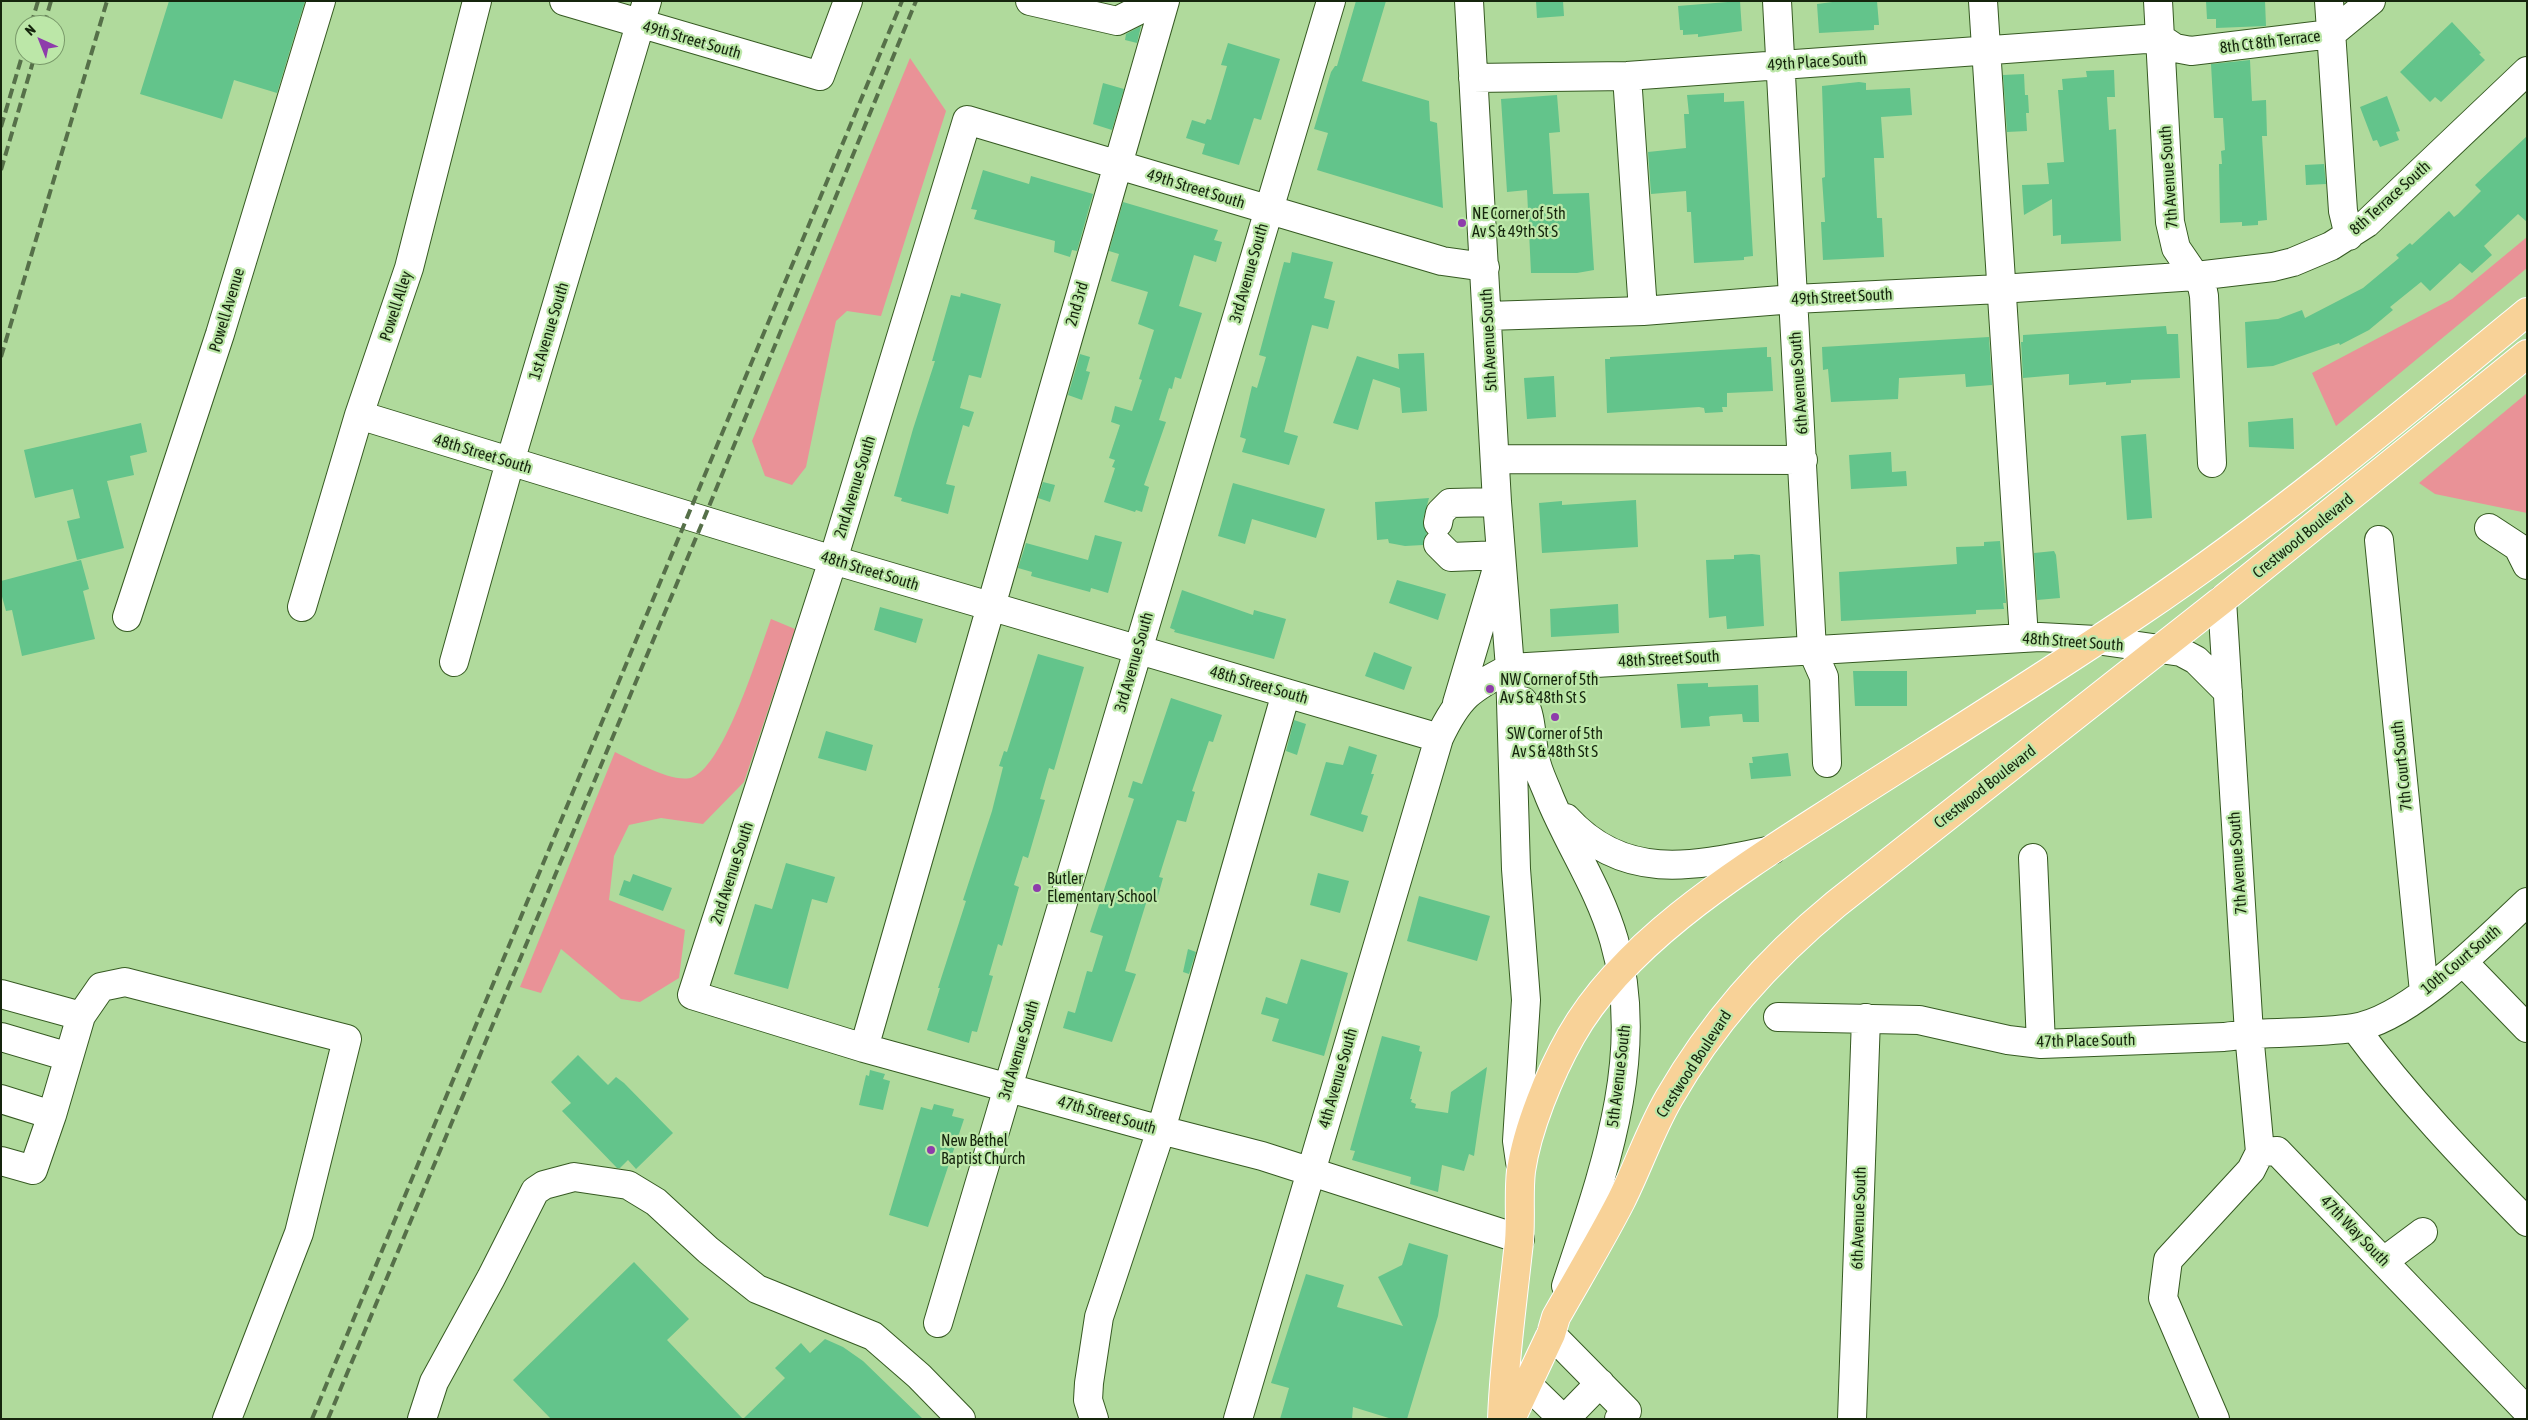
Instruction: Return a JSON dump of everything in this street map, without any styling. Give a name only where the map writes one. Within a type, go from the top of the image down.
[{"type":"main road","name":"Crestwood Boulevard","points":[[1521,1171],[1542,1101],[1555,1067],[1572,1034],[1592,1004],[1621,970],[1683,915],[1774,849],[2175,589],[2248,535],[2527,312]]},
{"type":"main road","name":"Crestwood Boulevard","points":[[1554,1326],[1622,1200],[1668,1099],[1708,1037],[1755,980],[1808,928],[2222,600],[2527,354]]},
{"type":"main road","name":"5th Avenue South","points":[[1502,1419],[1504,1380],[1520,1240],[1521,1171]]},
{"type":"main road","name":"5th Avenue South","points":[[1511,1419],[1554,1326]]},
{"type":"street","name":"Powell Avenue","points":[[127,617],[220,334],[321,1]]},
{"type":"street","name":"Powell Alley","points":[[302,607],[359,415],[409,268],[477,1]]},
{"type":"street","name":"49th Street South","points":[[564,1],[644,13],[820,76],[848,1]]},
{"type":"street","points":[[1030,1],[1117,21],[1139,10],[1142,1]]},
{"type":"street","name":"2nd 3rd","points":[[864,1048],[1165,1]]},
{"type":"street","name":"3rd Avenue South","points":[[938,1322],[1331,1]]},
{"type":"street","name":"5th Avenue South","points":[[1469,1],[1497,502],[1510,673],[1516,869],[1526,1000],[1517,1141],[1521,1171]]},
{"type":"street","name":"6th Avenue South","points":[[1777,1],[1804,460],[1812,650],[1824,677],[1827,763]]},
{"type":"street","points":[[1983,1],[2000,289],[2024,638]]},
{"type":"street","name":"7th Avenue South","points":[[2158,1],[2170,222],[2176,248],[2202,286],[2204,296],[2212,463]]},
{"type":"street","points":[[2329,1],[2343,211],[2349,236]]},
{"type":"street","name":"8th Ct 8th Terrace","points":[[2160,38],[2175,48],[2191,52],[2332,34],[2371,1]]},
{"type":"street","name":"1st Avenue South","points":[[454,662],[510,462],[644,13]]},
{"type":"street","name":"49th Place South","points":[[1473,78],[1627,76],[2160,38]]},
{"type":"street","name":"8th Terrace South","points":[[2196,276],[2252,270],[2293,262],[2349,236],[2377,213],[2527,72]]},
{"type":"street","points":[[1627,76],[1643,311]]},
{"type":"street","name":"49th Street South","points":[[967,120],[1442,262],[1485,267]]},
{"type":"street","name":"2nd Avenue South","points":[[692,995],[833,560],[967,120]]},
{"type":"street","name":"49th Street South","points":[[1487,316],[1643,311],[1794,299],[2000,289],[2196,276]]},
{"type":"street","name":"48th Street South","points":[[359,415],[833,560],[1439,738],[1457,703],[1481,684],[1510,673],[1812,650],[2024,638],[2096,640],[2157,650]]},
{"type":"street","points":[[1495,460],[1804,460]]},
{"type":"street","points":[[1457,703],[1501,555],[1451,557],[1438,534],[1440,513],[1450,503],[1497,502]]},
{"type":"street","points":[[2489,528],[2518,547],[2527,565]]},
{"type":"street","name":"7th Court South","points":[[2379,540],[2424,992]]},
{"type":"street","name":"7th Avenue South","points":[[2222,600],[2249,1033]]},
{"type":"street","points":[[2157,650],[2181,652],[2196,660],[2228,692]]},
{"type":"street","name":"5th Avenue South","points":[[1510,673],[1526,705],[1535,759],[1550,797],[1602,903],[1621,970],[1626,1025],[1620,1097],[1603,1170],[1554,1326]]},
{"type":"street","points":[[1094,1419],[1088,1400],[1099,1317],[1161,1130],[1286,693]]},
{"type":"street","name":"4th Avenue South","points":[[1238,1419],[1439,738]]},
{"type":"street","points":[[1550,797],[1568,820],[1588,839],[1613,854],[1640,863],[1686,865],[1774,849]]},
{"type":"street","points":[[2033,858],[2041,1044]]},
{"type":"street","name":"10th Court South","points":[[2392,1013],[2424,992],[2463,962],[2527,902]]},
{"type":"street","points":[[2463,962],[2527,1028]]},
{"type":"street","points":[[1,1160],[33,1170],[81,1016],[101,987],[125,982],[347,1039],[299,1233],[227,1419]]},
{"type":"street","points":[[1,994],[81,1016]]},
{"type":"street","name":"47th Street South","points":[[692,995],[864,1048],[1262,1156],[1520,1240]]},
{"type":"street","name":"47th Place South","points":[[1778,1017],[1919,1020],[2008,1040],[2041,1044],[2224,1037],[2249,1033],[2355,1028],[2392,1013]]},
{"type":"street","name":"6th Avenue South","points":[[1852,1419],[1866,1018]]},
{"type":"street","points":[[2355,1028],[2386,1069],[2445,1136],[2527,1222]]},
{"type":"street","points":[[2215,1419],[2163,1298],[2168,1260],[2251,1170],[2260,1152],[2249,1033]]},
{"type":"street","points":[[1,1037],[69,1057]]},
{"type":"street","points":[[1,1099],[52,1114]]},
{"type":"street","name":"47th Way South","points":[[2260,1152],[2278,1150],[2527,1411]]},
{"type":"street","points":[[422,1419],[434,1382],[491,1278],[534,1191],[544,1185],[574,1177],[628,1185],[656,1202],[708,1250],[757,1289],[872,1336],[919,1376],[961,1419]]},
{"type":"street","points":[[2384,1261],[2423,1232]]},
{"type":"street","points":[[1554,1326],[1600,1383],[1627,1411],[1620,1419]]},
{"type":"street","points":[[1527,1384],[1564,1419],[1600,1383]]},
{"type":"shaded area","points":[[910,58],[946,111],[881,316],[847,311],[836,321],[806,467],[792,485],[765,476],[752,441]]},
{"type":"shaded area","points":[[2527,237],[2527,268],[2336,426],[2312,373],[2452,299]]},
{"type":"shaded area","points":[[2527,393],[2527,513],[2435,494],[2419,483]]},
{"type":"shaded area","points":[[771,619],[795,629],[744,782],[703,824],[661,818],[629,825],[614,856],[609,900],[685,930],[679,978],[640,1002],[621,999],[561,949],[541,993],[520,987],[615,752],[654,771],[676,778],[685,779],[693,777],[705,768],[717,751],[739,706]]},
{"type":"building","points":[[169,1],[305,1],[277,93],[234,80],[222,119],[140,94]]},
{"type":"building","points":[[1356,1],[1386,1],[1362,81],[1429,101],[1430,121],[1437,123],[1443,208],[1317,170],[1328,133],[1314,129],[1331,72],[1337,66]]},
{"type":"building","points":[[1536,1],[1563,1],[1564,16],[1537,18]]},
{"type":"building","points":[[1740,1],[1742,31],[1698,37],[1698,34],[1683,35],[1683,30],[1680,30],[1678,6]]},
{"type":"building","points":[[1840,1],[1877,1],[1879,25],[1874,25],[1874,30],[1819,33],[1817,4]]},
{"type":"building","points":[[2206,1],[2265,1],[2266,26],[2216,28],[2216,19],[2207,19]]},
{"type":"building","points":[[2452,22],[2481,53],[2479,54],[2485,60],[2441,102],[2435,97],[2430,102],[2400,72]]},
{"type":"building","points":[[1141,26],[1137,43],[1125,40],[1126,34]]},
{"type":"building","points":[[1228,43],[1280,59],[1261,120],[1254,118],[1239,165],[1202,154],[1205,144],[1186,138],[1192,120],[1205,124],[1207,119],[1211,120],[1227,66],[1221,65]]},
{"type":"building","points":[[2250,60],[2252,101],[2266,100],[2267,136],[2262,136],[2267,220],[2258,221],[2258,225],[2242,226],[2242,222],[2220,223],[2219,164],[2222,164],[2221,151],[2225,150],[2223,118],[2214,118],[2211,64]]},
{"type":"building","points":[[2114,70],[2115,97],[2107,97],[2109,130],[2116,129],[2121,241],[2061,244],[2061,235],[2053,236],[2052,199],[2024,215],[2022,185],[2049,184],[2047,163],[2064,162],[2058,90],[2063,90],[2062,79],[2087,77],[2086,71]]},
{"type":"building","points":[[2024,74],[2025,95],[2028,95],[2029,113],[2026,113],[2027,131],[2007,132],[2003,75]]},
{"type":"building","points":[[1103,83],[1124,89],[1112,130],[1093,124]]},
{"type":"building","points":[[1866,83],[1866,90],[1910,88],[1912,115],[1881,117],[1884,158],[1874,158],[1877,218],[1882,218],[1884,257],[1823,260],[1821,222],[1825,222],[1822,178],[1825,177],[1822,86]]},
{"type":"building","points":[[1724,93],[1724,102],[1744,101],[1753,256],[1744,257],[1744,260],[1694,263],[1691,212],[1687,212],[1686,191],[1651,194],[1648,152],[1686,148],[1684,114],[1689,114],[1687,95]]},
{"type":"building","points":[[1557,95],[1560,132],[1549,133],[1553,194],[1589,193],[1594,270],[1577,273],[1531,273],[1527,190],[1507,192],[1501,99]]},
{"type":"building","points":[[2387,96],[2400,131],[2396,132],[2399,140],[2380,147],[2377,140],[2373,141],[2360,107]]},
{"type":"building","points":[[2527,136],[2527,222],[2518,214],[2484,246],[2492,255],[2472,273],[2460,263],[2430,291],[2421,282],[2390,307],[2393,310],[2369,330],[2340,345],[2339,343],[2273,366],[2247,368],[2245,322],[2278,319],[2302,310],[2305,318],[2363,288],[2399,258],[2396,255],[2410,243],[2412,245],[2449,211],[2454,217],[2458,214],[2481,191],[2475,185]]},
{"type":"building","points":[[2324,164],[2326,184],[2306,185],[2305,165]]},
{"type":"building","points":[[983,170],[1029,184],[1031,176],[1093,194],[1077,251],[1072,250],[1070,257],[1054,252],[1055,241],[974,219],[977,210],[971,209]]},
{"type":"building","points":[[1123,202],[1218,230],[1214,240],[1222,242],[1216,262],[1194,255],[1179,306],[1202,313],[1181,379],[1175,377],[1172,389],[1169,388],[1159,420],[1166,422],[1144,485],[1149,487],[1142,512],[1136,510],[1135,512],[1104,502],[1115,468],[1112,467],[1115,460],[1109,458],[1120,425],[1111,422],[1115,406],[1132,411],[1142,380],[1139,379],[1154,330],[1138,324],[1148,292],[1111,281],[1119,254],[1109,251]]},
{"type":"building","points":[[1292,252],[1333,262],[1324,298],[1335,301],[1328,329],[1312,325],[1284,432],[1298,436],[1289,465],[1242,452],[1246,439],[1240,437],[1252,386],[1257,388],[1266,357],[1259,355],[1284,262],[1290,263]]},
{"type":"building","points":[[961,293],[1001,304],[981,378],[969,375],[960,408],[974,412],[969,427],[963,425],[946,484],[955,486],[948,514],[901,501],[902,498],[894,496],[935,361],[932,361],[951,295],[960,297]]},
{"type":"building","points":[[2166,326],[2167,334],[2178,334],[2180,378],[2131,380],[2131,383],[2106,385],[2106,382],[2069,385],[2069,374],[2023,378],[2021,342],[2023,342],[2023,335]]},
{"type":"building","points":[[1989,337],[1992,385],[1966,387],[1965,374],[1899,378],[1898,399],[1831,402],[1828,369],[1823,370],[1822,347]]},
{"type":"building","points":[[1767,347],[1767,357],[1771,357],[1773,391],[1727,393],[1727,407],[1722,407],[1723,412],[1705,413],[1704,408],[1699,407],[1607,413],[1605,359],[1610,359],[1610,357]]},
{"type":"building","points":[[1424,353],[1427,411],[1402,413],[1400,388],[1373,379],[1358,430],[1333,423],[1357,356],[1399,369],[1398,354]]},
{"type":"building","points":[[1080,354],[1090,357],[1086,371],[1090,372],[1082,400],[1068,395]]},
{"type":"building","points":[[1554,376],[1556,417],[1527,419],[1524,378]]},
{"type":"building","points":[[2293,418],[2294,449],[2249,447],[2248,422]]},
{"type":"building","points":[[141,423],[147,452],[130,456],[134,475],[107,481],[124,548],[77,560],[67,521],[80,518],[73,489],[35,498],[24,450]]},
{"type":"building","points":[[2146,434],[2152,518],[2127,520],[2121,436]]},
{"type":"building","points":[[1891,452],[1892,472],[1906,471],[1907,486],[1851,489],[1849,455]]},
{"type":"building","points":[[1043,482],[1055,485],[1050,502],[1038,498]]},
{"type":"building","points":[[1233,483],[1325,509],[1316,538],[1252,519],[1245,544],[1218,536]]},
{"type":"building","points":[[1429,498],[1423,520],[1427,533],[1423,545],[1405,546],[1389,543],[1388,539],[1377,540],[1375,502]]},
{"type":"building","points":[[1636,500],[1638,547],[1542,553],[1539,503],[1562,501],[1562,505]]},
{"type":"building","points":[[1095,535],[1122,542],[1108,593],[1091,588],[1090,592],[1031,576],[1032,572],[1018,568],[1026,543],[1088,560]]},
{"type":"building","points":[[2000,541],[2006,603],[2003,603],[2004,609],[1976,610],[1976,614],[1841,621],[1839,572],[1957,564],[1956,547],[1984,546],[1984,542]]},
{"type":"building","points":[[2054,551],[2060,598],[2037,600],[2034,553]]},
{"type":"building","points":[[1734,555],[1760,555],[1764,626],[1727,629],[1726,616],[1709,618],[1706,560],[1734,559]]},
{"type":"building","points":[[81,560],[89,589],[83,591],[95,639],[22,656],[12,610],[6,611],[1,593],[1,581]]},
{"type":"building","points":[[1397,580],[1446,594],[1438,620],[1389,603]]},
{"type":"building","points":[[1182,590],[1253,615],[1254,610],[1286,619],[1274,659],[1174,632],[1175,630],[1170,628]]},
{"type":"building","points":[[1618,604],[1619,633],[1551,637],[1550,609]]},
{"type":"building","points":[[880,607],[923,619],[916,643],[874,630]]},
{"type":"building","points":[[1374,652],[1412,667],[1404,690],[1365,676]]},
{"type":"building","points":[[1038,654],[1084,667],[1054,770],[1049,768],[1040,799],[1045,800],[1028,858],[1023,856],[1014,885],[1019,887],[1002,946],[998,944],[989,975],[993,976],[977,1032],[972,1031],[969,1043],[927,1030],[940,988],[938,988],[966,901],[963,900],[992,811],[1003,767],[999,766],[1004,751],[1007,752]]},
{"type":"building","points":[[1853,671],[1907,671],[1907,706],[1855,706]]},
{"type":"building","points":[[1708,683],[1708,687],[1758,685],[1759,722],[1743,722],[1742,714],[1711,716],[1709,717],[1710,726],[1681,728],[1677,684]]},
{"type":"building","points":[[1171,698],[1222,715],[1213,742],[1209,741],[1192,791],[1195,792],[1186,822],[1177,820],[1159,877],[1163,878],[1156,903],[1147,900],[1125,971],[1136,974],[1112,1042],[1063,1028],[1068,1011],[1075,1013],[1087,971],[1092,972],[1103,936],[1090,932],[1134,799],[1128,797],[1133,781],[1142,784]]},
{"type":"building","points":[[1294,720],[1306,724],[1297,755],[1286,751]]},
{"type":"building","points":[[826,731],[873,745],[866,771],[818,758]]},
{"type":"building","points":[[1349,746],[1377,755],[1371,774],[1374,774],[1361,814],[1368,816],[1363,832],[1310,815],[1326,762],[1343,765]]},
{"type":"building","points":[[1788,753],[1791,776],[1751,779],[1749,763],[1753,763],[1752,757]]},
{"type":"building","points":[[786,863],[835,877],[827,903],[812,899],[788,989],[734,974],[755,904],[772,909]]},
{"type":"building","points":[[1318,873],[1349,881],[1340,913],[1310,905]]},
{"type":"building","points":[[633,874],[672,888],[663,911],[619,895],[624,880],[630,882]]},
{"type":"building","points":[[1419,896],[1490,916],[1477,961],[1407,941]]},
{"type":"building","points":[[1188,949],[1196,952],[1189,974],[1183,972]]},
{"type":"building","points":[[1301,959],[1348,973],[1324,1056],[1272,1041],[1279,1019],[1261,1014],[1266,997],[1287,1004]]},
{"type":"building","points":[[1382,1036],[1420,1046],[1419,1051],[1422,1052],[1410,1099],[1412,1099],[1411,1102],[1416,1104],[1415,1108],[1448,1113],[1451,1092],[1487,1067],[1474,1156],[1469,1154],[1464,1171],[1442,1165],[1438,1192],[1410,1184],[1411,1177],[1352,1160],[1355,1151],[1350,1150]]},
{"type":"building","points":[[578,1055],[608,1085],[616,1077],[624,1083],[673,1133],[636,1169],[628,1160],[620,1168],[617,1168],[562,1111],[571,1103],[551,1082]]},
{"type":"building","points":[[870,1070],[885,1074],[883,1079],[890,1081],[883,1110],[859,1105],[866,1075],[869,1076]]},
{"type":"building","name":"New Bethel Baptist Church","points":[[934,1104],[954,1109],[952,1116],[964,1119],[928,1227],[889,1215],[921,1107],[932,1110]]},
{"type":"building","points":[[1409,1243],[1448,1255],[1438,1316],[1407,1419],[1392,1419],[1353,1407],[1352,1419],[1280,1419],[1289,1388],[1271,1383],[1306,1274],[1344,1285],[1337,1307],[1403,1326],[1378,1277],[1402,1265]]},
{"type":"building","points":[[634,1262],[689,1319],[667,1340],[743,1419],[551,1419],[513,1380]]},
{"type":"building","points":[[825,1339],[843,1347],[863,1361],[923,1419],[743,1419],[785,1378],[775,1368],[801,1343],[810,1353]]},
{"type":"railway","points":[[34,15],[38,1]]},
{"type":"railway","points":[[47,15],[51,1]]},
{"type":"railway","points":[[1,357],[107,1]]},
{"type":"railway","points":[[312,1419],[902,1]]},
{"type":"railway","points":[[328,1419],[703,521],[916,1]]},
{"type":"railway","points":[[1,127],[19,65]]},
{"type":"railway","points":[[1,170],[32,65]]},
{"type":"place","name":"NE Corner of 5th Av S & 49th St S","points":[[1462,223]]},
{"type":"place","name":"NW Corner of 5th Av S & 48th St S","points":[[1490,689]]},
{"type":"place","name":"SW Corner of 5th Av S & 48th St S","points":[[1555,717]]},
{"type":"place","name":"Butler Elementary School","points":[[1037,888]]},
{"type":"place","name":"New Bethel Baptist Church","points":[[931,1150]]}]
